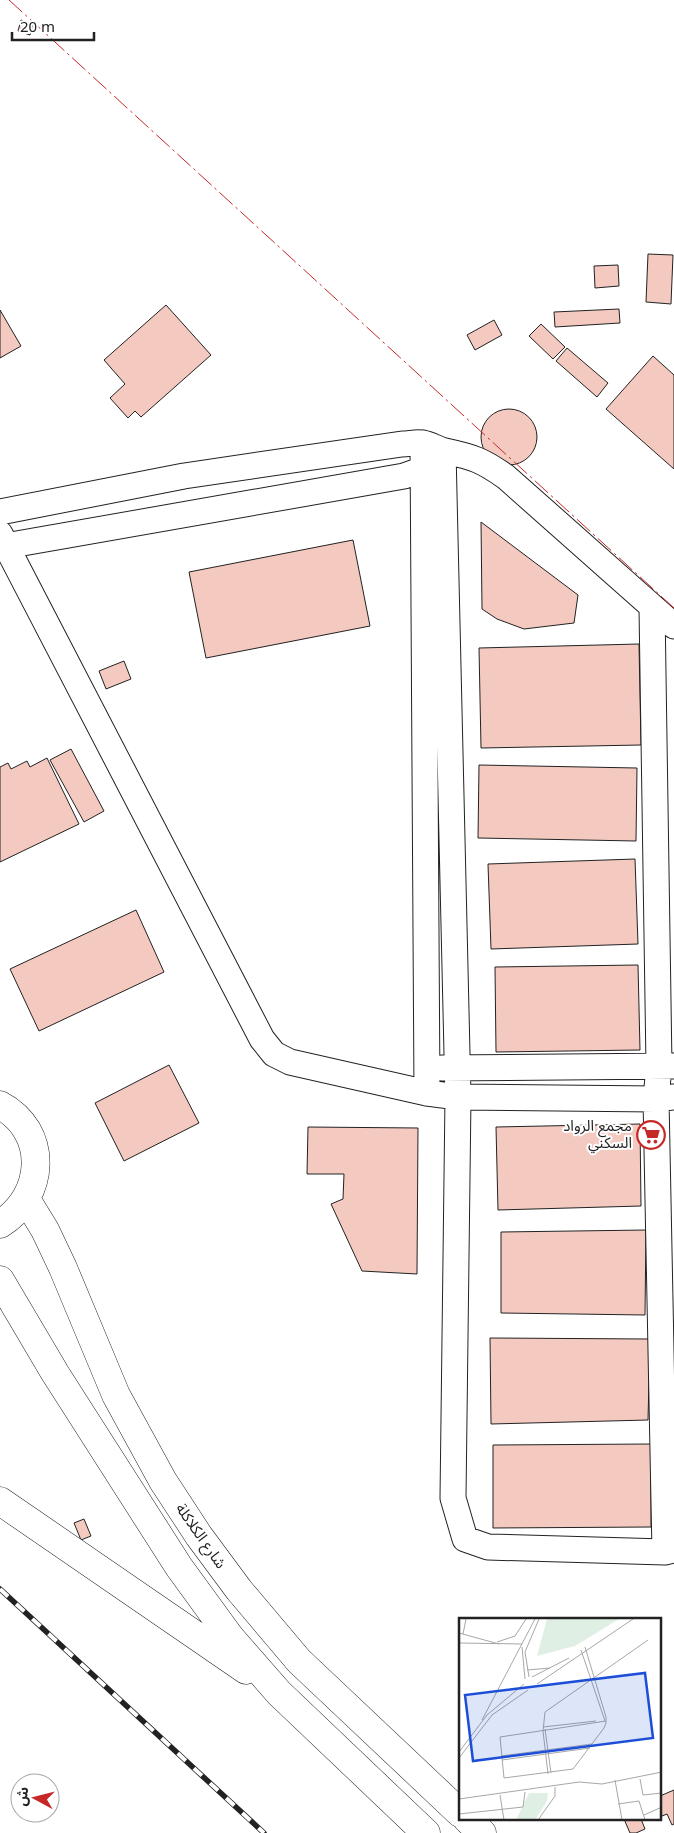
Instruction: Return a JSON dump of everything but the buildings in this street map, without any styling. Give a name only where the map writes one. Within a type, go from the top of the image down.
[{"type":"main road","points":[[0,1105],[18,1118],[27,1130],[33,1143],[36,1158],[36,1172],[26,1199],[15,1213],[0,1224]]},
{"type":"main road","name":"شارع الكلاكلة","points":[[26,1199],[45,1230],[63,1268],[116,1395],[163,1481],[198,1536],[239,1590],[299,1661],[459,1812]]},
{"type":"main road","points":[[0,1280],[55,1373],[179,1567],[230,1637],[279,1693],[426,1833]]},
{"type":"main road","points":[[0,1501],[279,1693]]},
{"type":"main road","points":[[468,1820],[482,1833]]},
{"type":"street","points":[[0,512],[184,476],[402,444],[433,447],[461,453],[491,466],[674,626]]},
{"type":"street","points":[[427,1093],[423,469],[433,447]]},
{"type":"street","points":[[433,447],[458,1097],[453,1498],[465,1539],[488,1547],[670,1551],[666,1066],[652,608]]},
{"type":"street","points":[[423,469],[404,476],[2,542],[267,1047],[274,1054],[290,1062],[427,1093],[458,1097],[665,1098]]},
{"type":"street","points":[[427,1068],[666,1066]]},
{"type":"railway","points":[[0,1589],[264,1833]]},
{"type":"power","points":[[9,0],[674,608]]},
{"type":"place","name":"مجمع الرواد السكني","points":[[651,1135]]}]
